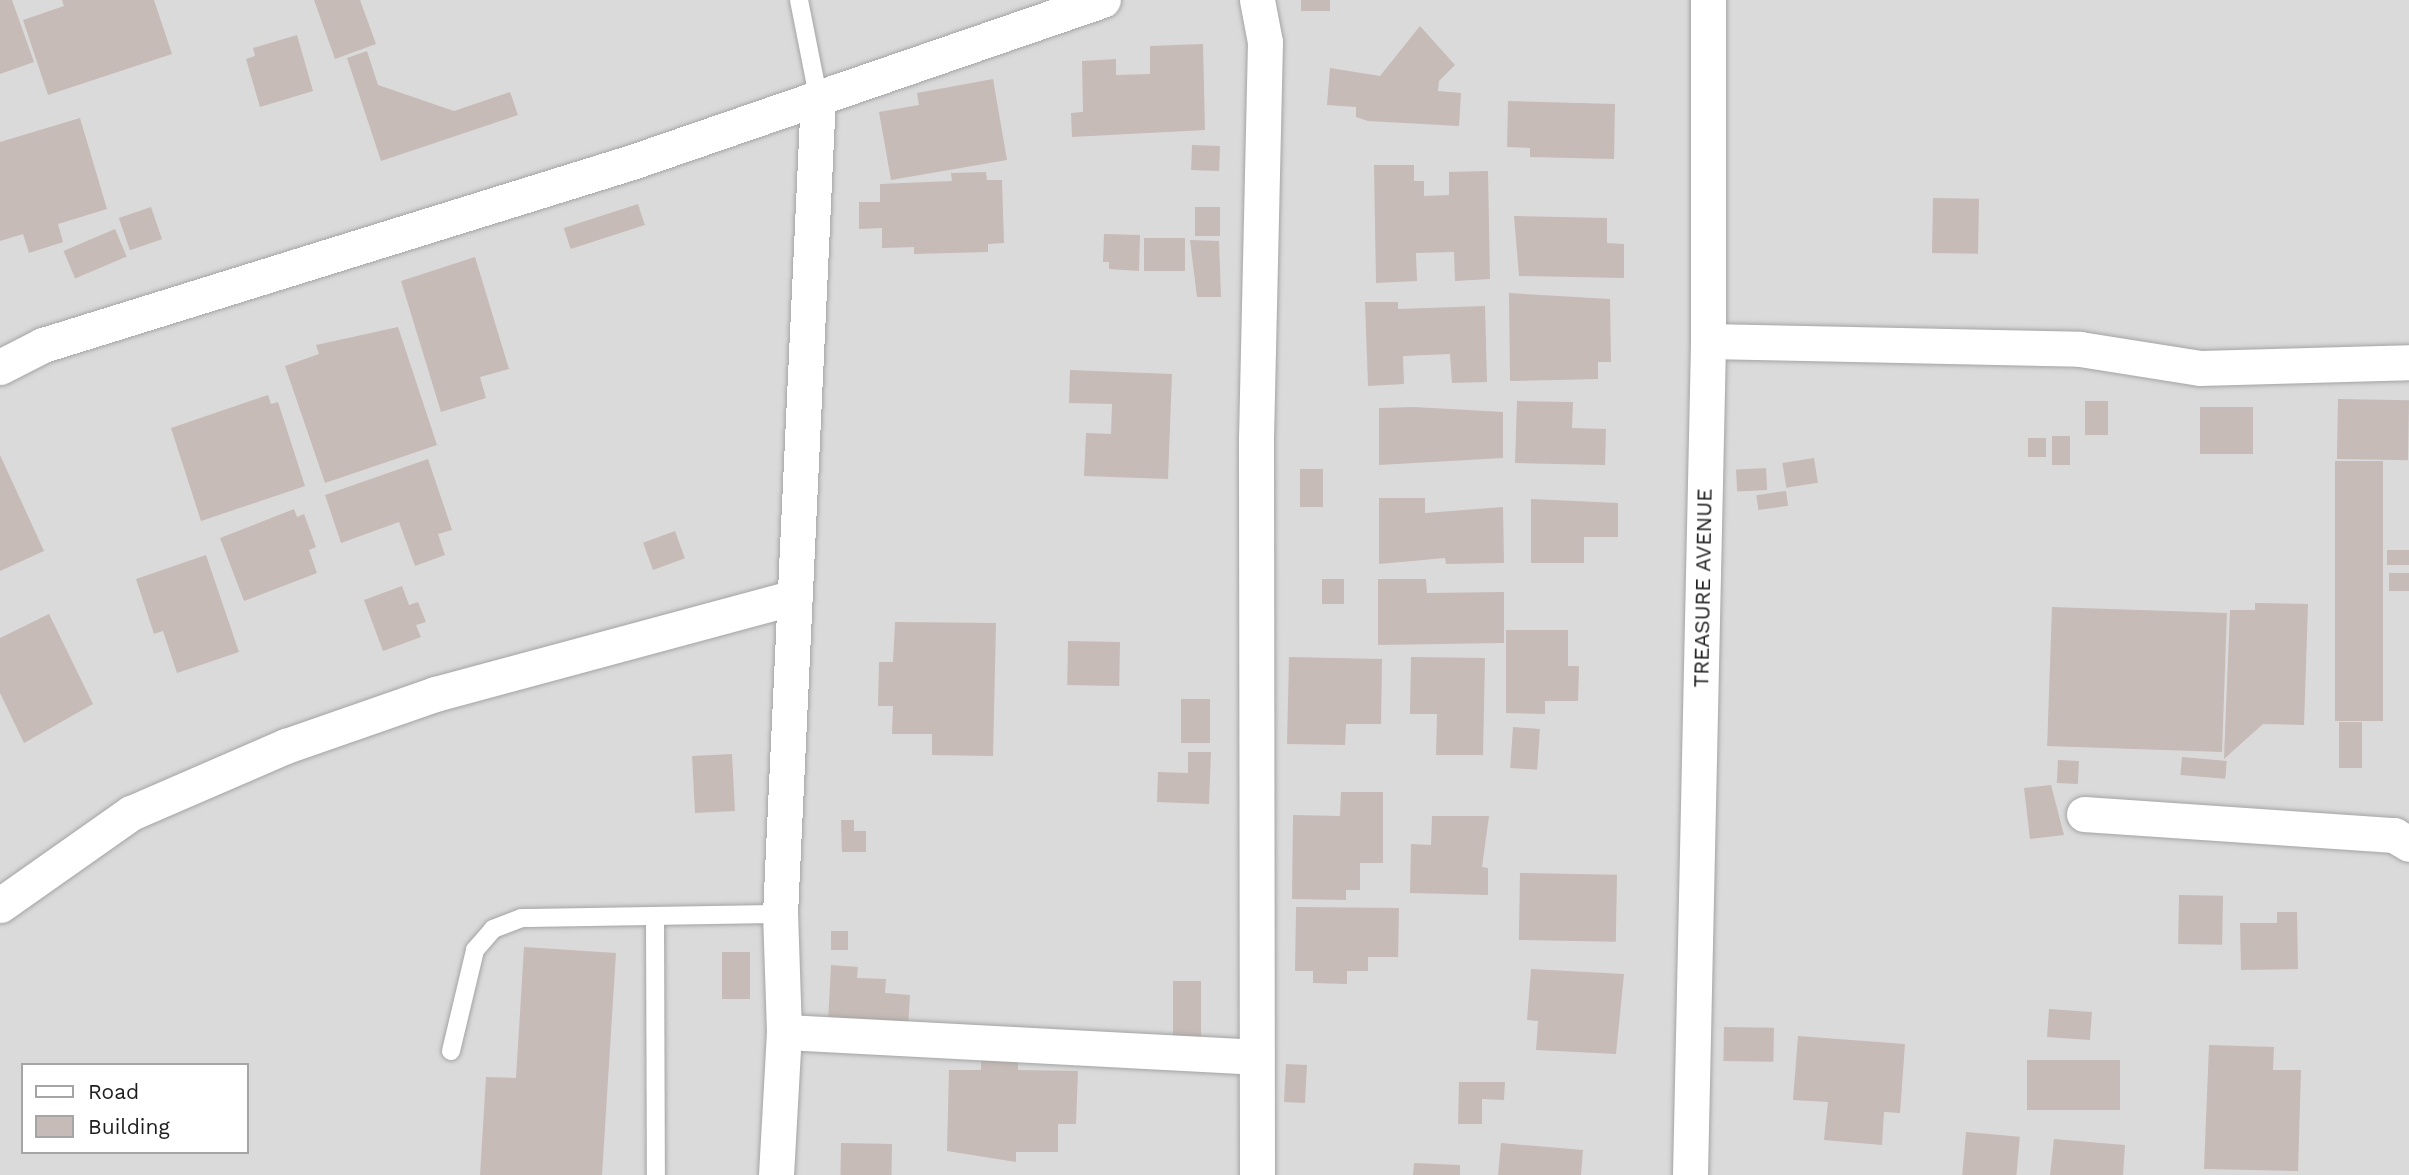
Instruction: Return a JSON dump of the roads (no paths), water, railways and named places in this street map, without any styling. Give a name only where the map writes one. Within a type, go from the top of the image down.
[{"type":"street","points":[[0,367],[43,345],[632,162],[1103,0]]},
{"type":"street","points":[[1257,0],[1265,42],[1256,439],[1257,1175]]},
{"type":"street","name":"TREASURE AVENUE","points":[[1690,1175],[1708,341],[1708,0]]},
{"type":"street","points":[[776,1175],[784,1032],[780,914],[792,597],[818,96]]},
{"type":"street","points":[[1708,341],[2080,349],[2200,368],[2409,362]]},
{"type":"street","points":[[0,905],[131,813],[286,746],[435,694],[792,597]]},
{"type":"street","points":[[2084,814],[2394,835],[2409,844]]},
{"type":"street","points":[[784,1032],[1256,1057]]},
{"type":"lane","points":[[799,0],[818,96]]},
{"type":"lane","points":[[451,1051],[475,950],[493,929],[521,918],[780,914]]},
{"type":"lane","points":[[655,918],[656,1175]]}]
